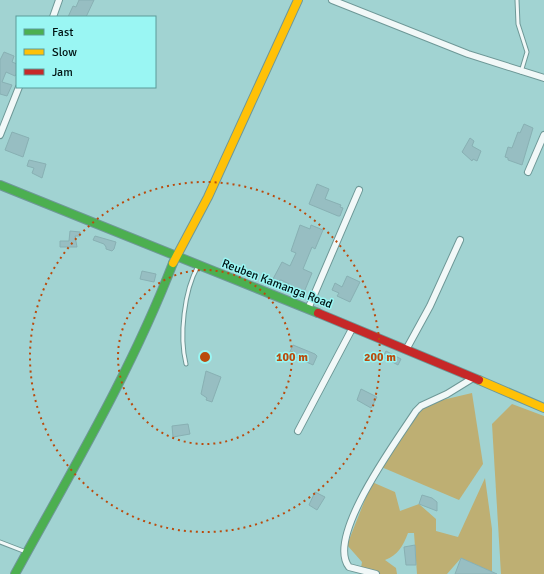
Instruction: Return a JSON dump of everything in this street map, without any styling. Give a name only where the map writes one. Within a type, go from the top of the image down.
[{"type":"street","points":[[53,16],[60,0]]},
{"type":"street","points":[[15,574],[28,553],[98,424],[153,315],[176,256],[208,197],[297,0]]},
{"type":"street","points":[[332,0],[468,54],[494,61],[521,72],[544,78]]},
{"type":"street","points":[[0,135],[19,88]]},
{"type":"street","points":[[528,172],[544,135]]},
{"type":"street","name":"Reuben Kamanga Road","points":[[0,184],[198,266],[407,348],[544,408]]},
{"type":"street","points":[[308,308],[359,190]]},
{"type":"street","points":[[407,348],[430,306],[460,240]]},
{"type":"street","points":[[298,431],[353,327]]},
{"type":"street","points":[[376,574],[349,567],[343,552],[349,527],[365,490],[376,470],[416,411],[421,406],[447,394],[473,378]]},
{"type":"lane","points":[[517,0],[518,24],[527,52],[521,72]]},
{"type":"lane","points":[[186,364],[183,347],[186,298],[190,280],[198,266]]},
{"type":"lane","points":[[0,542],[28,553]]},
{"type":"shaded area","points":[[472,393],[483,464],[459,500],[379,466],[421,409],[438,401]]},
{"type":"shaded area","points":[[512,404],[544,416],[544,574],[501,574],[492,424]]},
{"type":"shaded area","points":[[485,478],[492,529],[492,572],[461,558],[447,574],[417,574],[414,533],[408,533],[400,550],[385,560],[396,568],[397,574],[378,574],[361,568],[362,562],[347,545],[372,482],[395,492],[400,511],[419,504],[436,519],[436,531],[458,537]]},
{"type":"building","points":[[79,0],[94,0],[86,16],[68,16],[73,6],[76,7]]},
{"type":"building","points":[[4,52],[14,56],[12,62],[16,64],[15,76],[6,72],[2,82],[12,85],[7,96],[0,94],[0,60]]},
{"type":"building","points":[[524,124],[533,128],[522,165],[508,160],[508,158],[505,157],[508,147],[512,148],[518,132],[520,133]]},
{"type":"building","points":[[12,132],[29,138],[23,157],[5,150]]},
{"type":"building","points":[[470,138],[474,141],[472,146],[481,151],[477,161],[473,159],[472,161],[462,152]]},
{"type":"building","points":[[29,160],[46,164],[42,178],[32,173],[34,168],[27,166]]},
{"type":"building","points":[[317,184],[329,189],[325,199],[341,205],[340,207],[343,208],[340,216],[309,204]]},
{"type":"building","points":[[300,225],[310,229],[311,225],[323,230],[315,249],[312,247],[303,269],[312,273],[302,297],[286,290],[289,284],[281,280],[277,281],[273,279],[282,262],[290,266],[296,253],[291,251]]},
{"type":"building","points":[[70,231],[80,232],[80,236],[75,236],[77,247],[60,247],[60,241],[69,241]]},
{"type":"building","points":[[95,236],[116,242],[114,249],[112,251],[106,249],[104,244],[93,240]]},
{"type":"building","points":[[142,271],[156,274],[154,282],[140,279]]},
{"type":"building","points":[[347,276],[360,282],[350,302],[337,296],[339,293],[332,290],[335,283],[342,287]]},
{"type":"building","points":[[293,345],[317,356],[313,365],[289,354]]},
{"type":"building","points":[[386,351],[401,359],[398,365],[383,357]]},
{"type":"building","points":[[206,371],[221,377],[212,402],[206,400],[207,398],[201,394]]},
{"type":"building","points":[[361,389],[377,397],[371,408],[357,400]]},
{"type":"building","points":[[188,424],[190,434],[173,437],[172,426]]},
{"type":"building","points":[[315,492],[325,497],[317,510],[309,505]]},
{"type":"building","points":[[422,495],[432,498],[437,502],[437,511],[419,504]]},
{"type":"building","points":[[415,545],[416,565],[406,565],[404,547]]},
{"type":"building","points":[[461,558],[497,574],[455,574]]},
{"type":"traffic: fast","points":[[0,185],[318,313]]},
{"type":"traffic: fast","points":[[15,574],[79,460],[119,382],[173,263]]},
{"type":"traffic: slow","points":[[173,263],[208,197],[298,0]]},
{"type":"traffic: slow","points":[[479,380],[544,408]]},
{"type":"traffic: jam","points":[[318,313],[479,380]]}]
